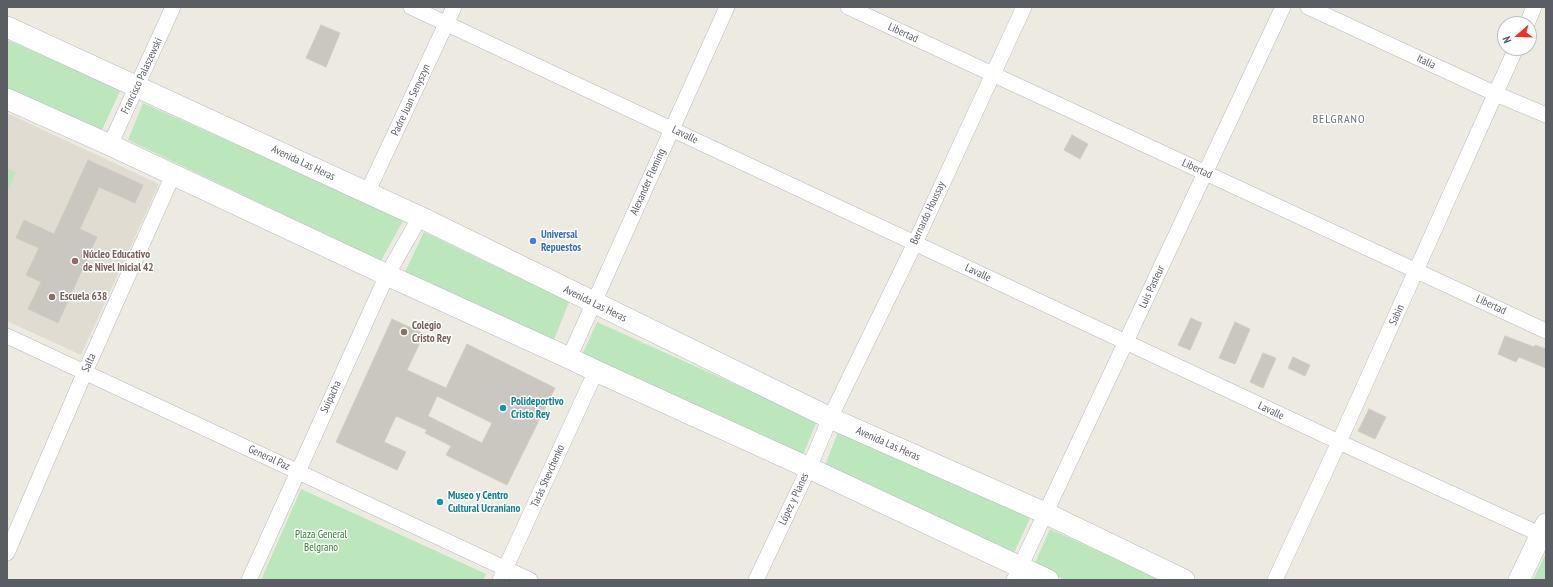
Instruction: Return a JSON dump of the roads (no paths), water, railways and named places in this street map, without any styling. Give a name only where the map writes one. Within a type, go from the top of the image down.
[{"type":"main road","name":"Avenida Las Heras","points":[[7,27],[420,217],[830,418],[1045,513],[1184,580]]},
{"type":"main road","points":[[7,100],[110,145],[387,275],[809,468],[1018,573],[1048,580]]},
{"type":"main road","points":[[1519,580],[1544,532]]},
{"type":"street","name":"Francisco Palaszewski","points":[[110,145],[173,7]]},
{"type":"street","name":"Lavalle","points":[[411,7],[1339,442],[1544,532]]},
{"type":"street","name":"Padre Juan Senyszyn","points":[[367,193],[454,7]]},
{"type":"street","name":"Alexander Fleming","points":[[569,358],[727,7]]},
{"type":"street","name":"Libertad","points":[[848,7],[1546,330]]},
{"type":"street","name":"Bernardo Houssay","points":[[830,418],[915,243],[1024,7]]},
{"type":"street","name":"Luis Pasteur","points":[[1018,573],[1282,7]]},
{"type":"street","name":"Italia","points":[[1308,7],[1496,94],[1546,115]]},
{"type":"street","name":"Sabin","points":[[1275,580],[1417,271],[1513,56]]},
{"type":"street","name":"Salta","points":[[7,553],[85,372],[173,175]]},
{"type":"street","name":"Suipacha","points":[[249,580],[297,471],[387,275],[420,217]]},
{"type":"street","name":"General Paz","points":[[7,336],[297,471],[503,574],[530,580]]},
{"type":"street","name":"Tarás Shevchenko","points":[[503,574],[596,371]]},
{"type":"street","name":"López y Planes","points":[[756,580],[809,468],[830,418]]},
{"type":"place","name":"Universal Repuestos","points":[[533,241]]},
{"type":"place","name":"Núcleo Educativo de Nivel Inicial 42","points":[[75,261]]},
{"type":"place","name":"Escuela 638","points":[[52,297]]},
{"type":"place","name":"Colegio Cristo Rey","points":[[404,332]]},
{"type":"place","name":"Polideportivo Cristo Rey","points":[[503,408]]},
{"type":"place","name":"Museo y Centro Cultural Ucraniano","points":[[440,502]]},
{"type":"district","name":"BELGRANO","points":[[1339,120]]},
{"type":"park label","name":"Plaza General Belgrano","points":[[321,541]]}]
